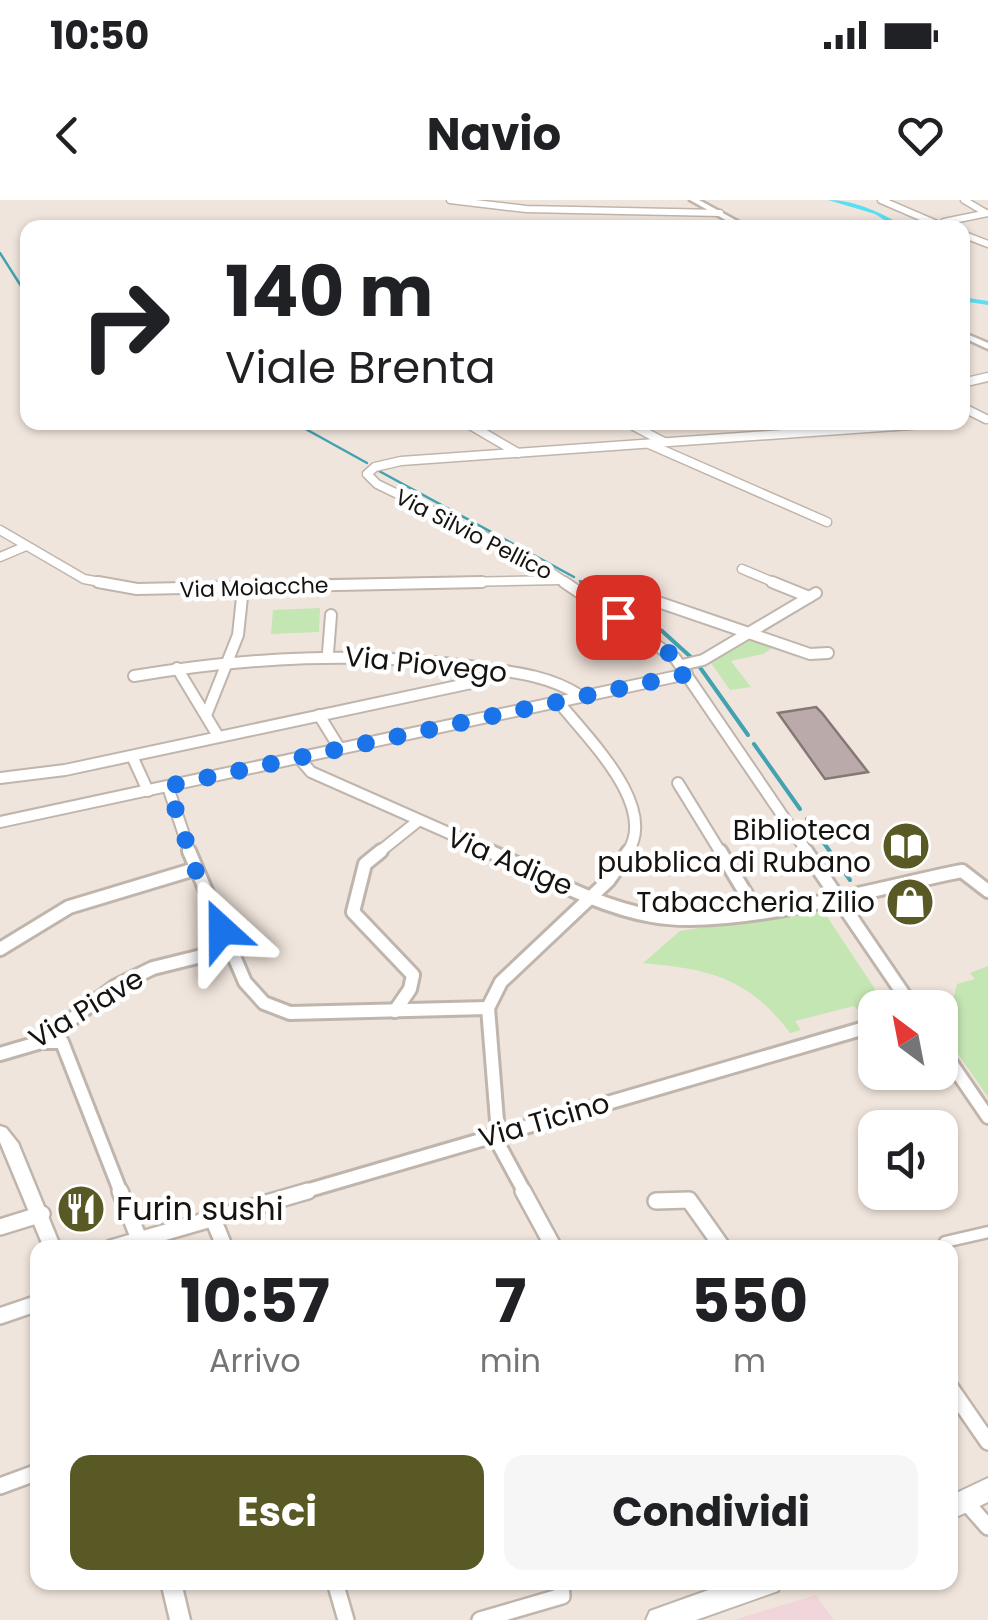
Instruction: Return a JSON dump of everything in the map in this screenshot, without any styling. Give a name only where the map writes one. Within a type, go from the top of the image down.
[{"type":"main road","points":[[694,200],[731,220]]},
{"type":"main road","points":[[659,1620],[727,1590]]},
{"type":"street","points":[[450,200],[503,208],[720,214]]},
{"type":"street","points":[[881,200],[929,220]]},
{"type":"street","points":[[964,200],[987,213]]},
{"type":"street","points":[[954,220],[987,213]]},
{"type":"street","points":[[478,430],[518,454]]},
{"type":"street","points":[[641,430],[664,442]]},
{"type":"street","name":"Via Silvio Pellico","points":[[557,577],[533,560],[376,484],[368,474],[380,465],[401,461],[812,430]]},
{"type":"street","name":"Via Silvio Pellico","points":[[649,444],[827,522]]},
{"type":"street","name":"Via Moiacche","points":[[0,530],[84,578],[111,586],[243,588],[523,582],[557,577]]},
{"type":"street","points":[[0,557],[26,546]]},
{"type":"street","points":[[0,822],[579,696],[684,669],[813,595],[742,569]]},
{"type":"street","points":[[557,577],[647,636],[684,669],[901,990]]},
{"type":"street","points":[[206,713],[238,635],[243,588]]},
{"type":"street","points":[[661,603],[810,654],[828,653]]},
{"type":"street","name":"Via Piovego","points":[[328,654],[330,616]]},
{"type":"street","name":"Via Piovego","points":[[134,676],[229,660],[328,654],[434,661],[509,672],[552,682],[579,696]]},
{"type":"street","points":[[177,668],[218,736]]},
{"type":"street","points":[[0,778],[132,756],[476,682]]},
{"type":"street","points":[[550,1240],[496,1134],[488,1008],[500,982],[620,868],[635,842],[634,807],[624,785],[558,700]]},
{"type":"street","points":[[319,714],[340,749]]},
{"type":"street","points":[[132,756],[148,791]]},
{"type":"street","name":"Via Adige","points":[[298,758],[310,772],[418,822],[592,897],[642,914],[678,919],[755,909],[962,872],[988,892]]},
{"type":"street","points":[[678,783],[755,909]]},
{"type":"street","points":[[168,786],[195,869],[230,949],[255,998],[270,1009],[290,1013],[488,1008]]},
{"type":"street","name":"Via Adige","points":[[395,1011],[410,989],[413,976],[353,912],[365,864],[418,822]]},
{"type":"street","points":[[0,949],[58,909],[97,894],[195,869]]},
{"type":"street","name":"Via Piave","points":[[0,1054],[41,1042],[116,986],[153,968],[230,949]]},
{"type":"street","name":"Via Ticino","points":[[136,1240],[858,1030]]},
{"type":"street","points":[[41,1042],[62,1042],[139,1239]]},
{"type":"street","points":[[958,1073],[988,1117]]},
{"type":"street","points":[[3,1141],[42,1214],[51,1240]]},
{"type":"street","points":[[656,1201],[689,1200],[717,1240]]},
{"type":"street","points":[[0,1228],[42,1214]]},
{"type":"street","points":[[213,1219],[222,1240]]},
{"type":"street","points":[[954,1240],[988,1232]]},
{"type":"street","points":[[0,1316],[30,1305]]},
{"type":"street","points":[[958,1399],[988,1442]]},
{"type":"street","points":[[0,1486],[30,1475]]},
{"type":"street","points":[[975,1497],[988,1527]]},
{"type":"street","points":[[174,1590],[180,1620]]},
{"type":"street","points":[[337,1590],[346,1620]]},
{"type":"street","points":[[480,1620],[562,1596],[564,1590]]},
{"type":"shaded area","points":[[816,1595],[834,1620],[733,1620]]},
{"type":"green space","points":[[320,608],[319,632],[271,634],[273,610]]},
{"type":"green space","points":[[752,639],[774,647],[763,654],[731,661],[751,687],[730,690],[711,663]]},
{"type":"green space","points":[[822,909],[876,990],[858,990],[858,1010],[854,1006],[795,1021],[801,1030],[790,1033],[758,999],[725,979],[643,963],[680,931]]},
{"type":"green space","points":[[988,966],[988,1097],[958,1054],[956,990],[957,984],[975,979],[970,973]]},
{"type":"building","points":[[816,707],[868,772],[825,779],[778,713]]},
{"type":"waterway","points":[[831,200],[889,220]]},
{"type":"waterway","points":[[0,253],[20,284]]},
{"type":"waterway","points":[[970,300],[988,303]]},
{"type":"waterway","points":[[307,430],[367,463]]},
{"type":"waterway","points":[[379,471],[574,577]]},
{"type":"waterway","points":[[580,581],[585,584]]},
{"type":"waterway","points":[[581,582],[662,631],[693,659]]},
{"type":"waterway","points":[[699,666],[748,735]]},
{"type":"waterway","points":[[754,744],[800,809]]},
{"type":"waterway","points":[[807,819],[850,880]]},
{"type":"place","name":"Biblioteca pubblica di Rubano","points":[[906,846]]},
{"type":"place","name":"Tabaccheria Zilio","points":[[910,902]]},
{"type":"place","name":"Furin sushi","points":[[81,1209]]},
{"type":"route","points":[[222,930],[195,869],[168,786],[687,674],[668,652],[618,617]]}]
